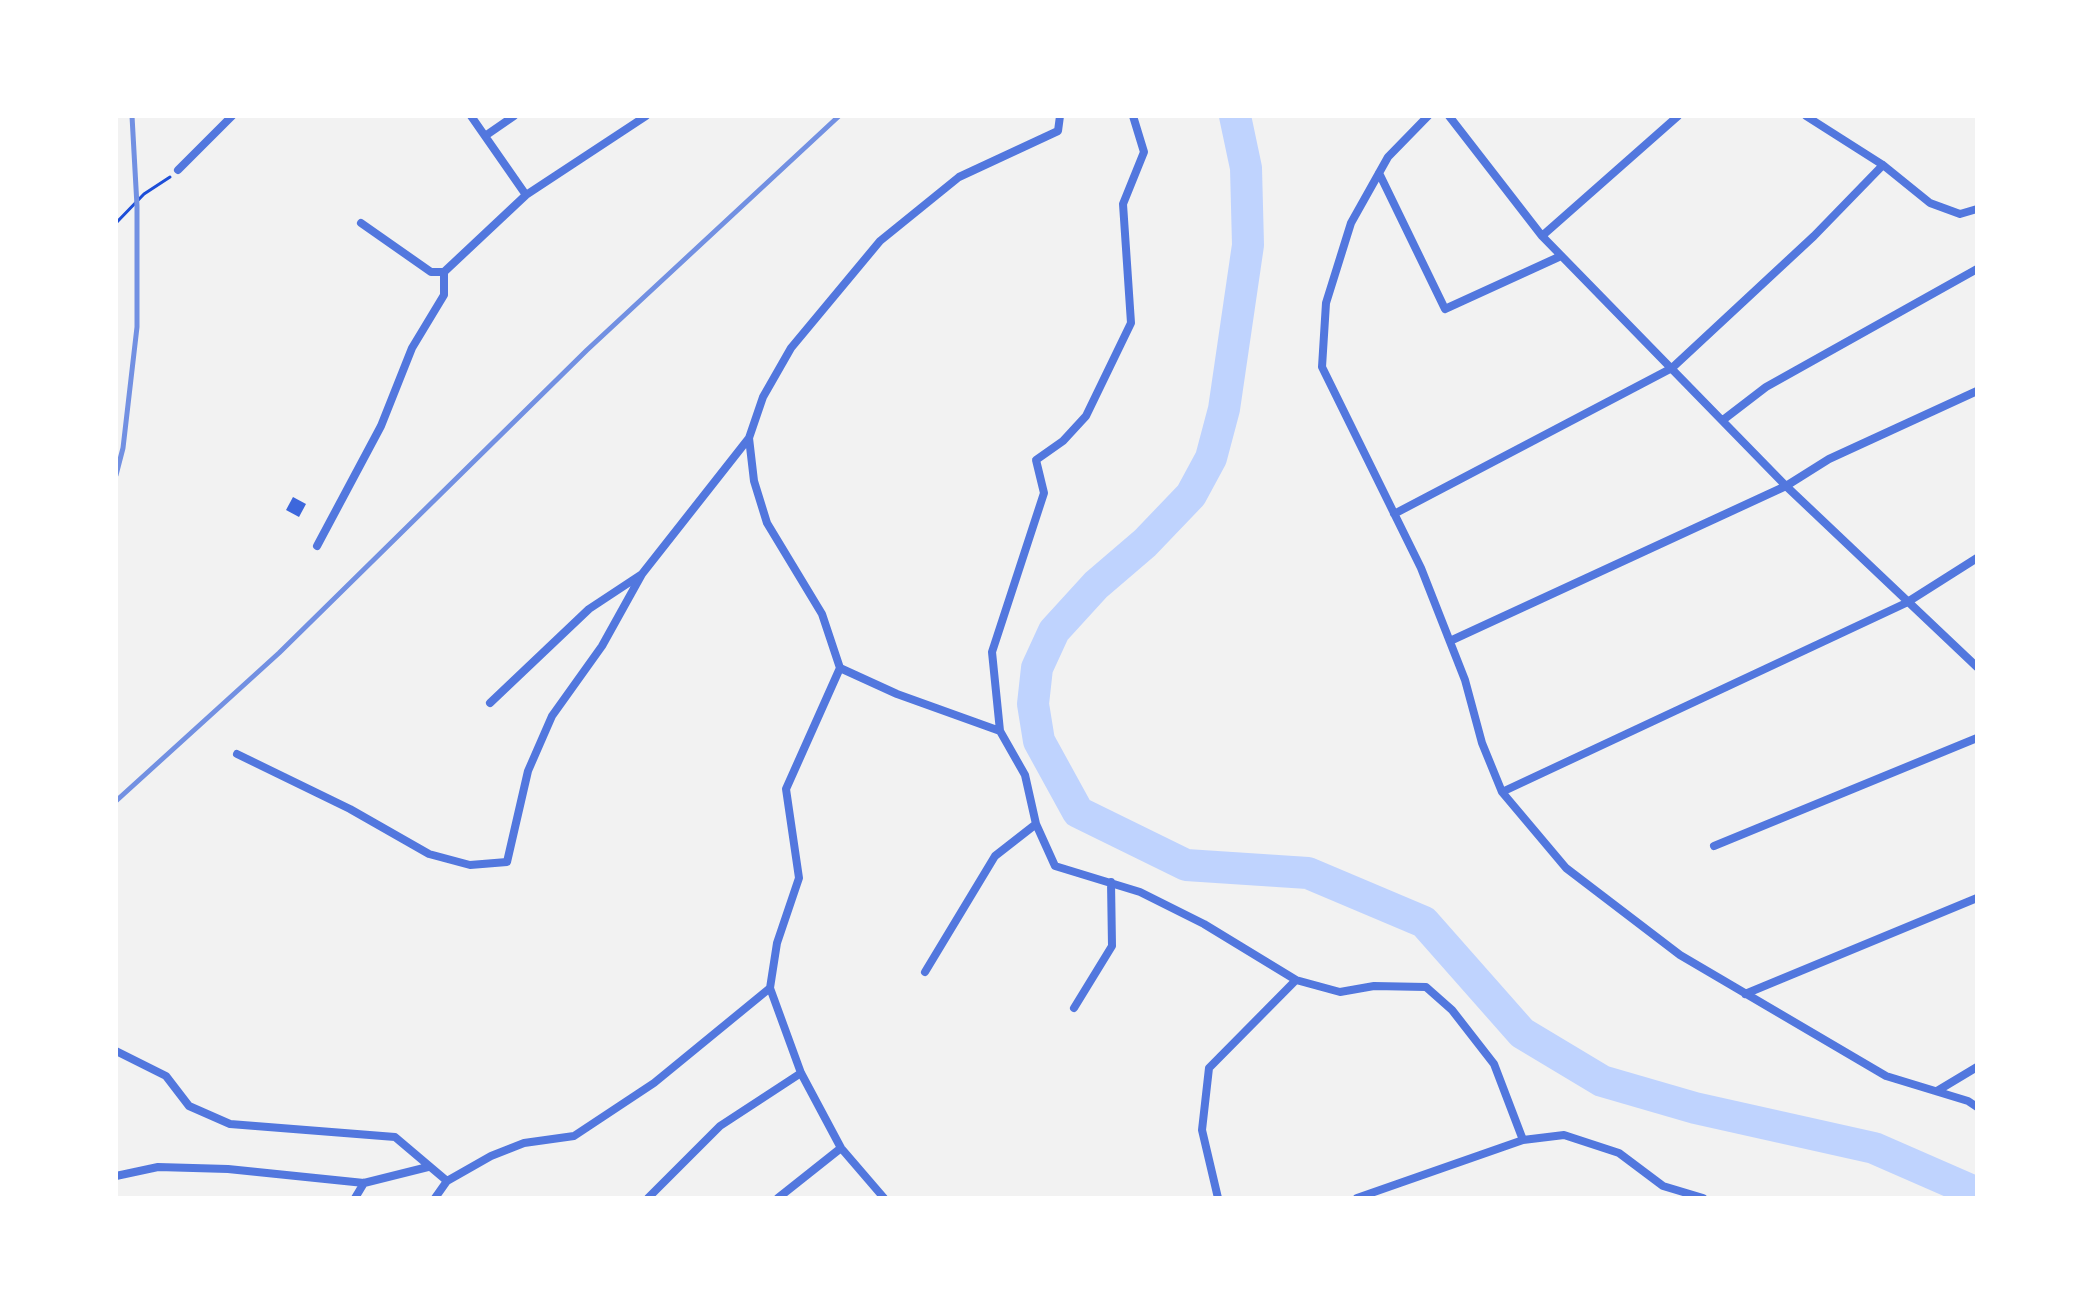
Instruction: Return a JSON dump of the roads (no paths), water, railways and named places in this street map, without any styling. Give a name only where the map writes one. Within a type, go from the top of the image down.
[{"type":"street","points":[[178,170],[232,116]]},
{"type":"street","points":[[471,116],[526,195]]},
{"type":"street","points":[[485,136],[514,116]]},
{"type":"street","points":[[361,223],[431,272],[444,272],[526,195],[646,116]]},
{"type":"street","points":[[237,754],[350,809],[429,854],[470,865],[507,862],[528,771],[552,716],[602,646],[642,574],[749,438],[763,397],[791,348],[880,241],[959,177],[1058,131],[1060,116]]},
{"type":"street","points":[[1133,116],[1144,152],[1123,204],[1131,323],[1086,416],[1063,441],[1036,460],[1044,493],[992,652],[1000,731],[1025,775],[1036,824],[1055,866],[1140,892],[1204,924],[1296,980],[1340,992],[1374,986],[1426,987],[1452,1010],[1494,1064],[1523,1140]]},
{"type":"street","points":[[1428,116],[1388,157],[1351,223],[1326,303],[1322,367],[1421,568],[1465,680],[1482,743],[1502,792],[1566,868],[1680,955],[1886,1076],[1977,1107]]},
{"type":"street","points":[[1449,116],[1561,256],[1786,486],[1977,667]]},
{"type":"street","points":[[1542,236],[1678,116]]},
{"type":"street","points":[[1806,116],[1883,165],[1930,203],[1960,214],[1977,209]]},
{"type":"street","points":[[1394,514],[1647,384],[1672,368],[1814,236],[1883,165]]},
{"type":"street","points":[[1379,173],[1445,309],[1561,256]]},
{"type":"street","points":[[1723,420],[1766,387],[1977,269]]},
{"type":"street","points":[[317,546],[381,426],[412,348],[444,295],[444,272]]},
{"type":"street","points":[[1450,641],[1786,486],[1829,459],[1977,391]]},
{"type":"street","points":[[749,438],[754,481],[767,523],[822,614],[840,668],[786,789],[799,878],[777,943],[770,988],[801,1073],[841,1148],[884,1198]]},
{"type":"street","points":[[1502,792],[1906,603],[1977,558]]},
{"type":"street","points":[[490,703],[589,609],[642,574]]},
{"type":"street","points":[[840,668],[897,694],[1000,731]]},
{"type":"street","points":[[1714,846],[1977,738]]},
{"type":"street","points":[[925,972],[995,856],[1036,824]]},
{"type":"street","points":[[1074,1008],[1112,946],[1111,882]]},
{"type":"street","points":[[1745,994],[1977,898]]},
{"type":"street","points":[[1218,1198],[1202,1130],[1209,1068],[1296,980]]},
{"type":"street","points":[[435,1198],[447,1181],[491,1156],[524,1143],[574,1136],[654,1083],[770,988]]},
{"type":"street","points":[[116,1051],[166,1076],[189,1106],[230,1124],[395,1137],[447,1181]]},
{"type":"street","points":[[1937,1091],[1977,1067]]},
{"type":"street","points":[[648,1198],[720,1126],[801,1073]]},
{"type":"street","points":[[1357,1198],[1523,1140],[1564,1135],[1619,1153],[1663,1186],[1673,1198]]},
{"type":"street","points":[[778,1198],[841,1148]]},
{"type":"street","points":[[116,1176],[158,1167],[214,1168],[364,1183],[428,1167]]},
{"type":"street","points":[[355,1198],[364,1183]]},
{"type":"street","points":[[1663,1186],[1703,1198]]},
{"type":"waterway","points":[[1235,116],[1246,168],[1248,245],[1224,409],[1211,458],[1191,495],[1145,543],[1096,585],[1054,631],[1037,668],[1033,704],[1039,741],[1078,812],[1186,865],[1308,873],[1424,922],[1522,1033],[1602,1081],[1695,1108],[1874,1148],[1977,1193]]},
{"type":"railway","points":[[116,475],[123,448],[137,327],[137,206],[132,116]]},
{"type":"railway","points":[[116,801],[279,653],[587,350],[839,116]]}]
